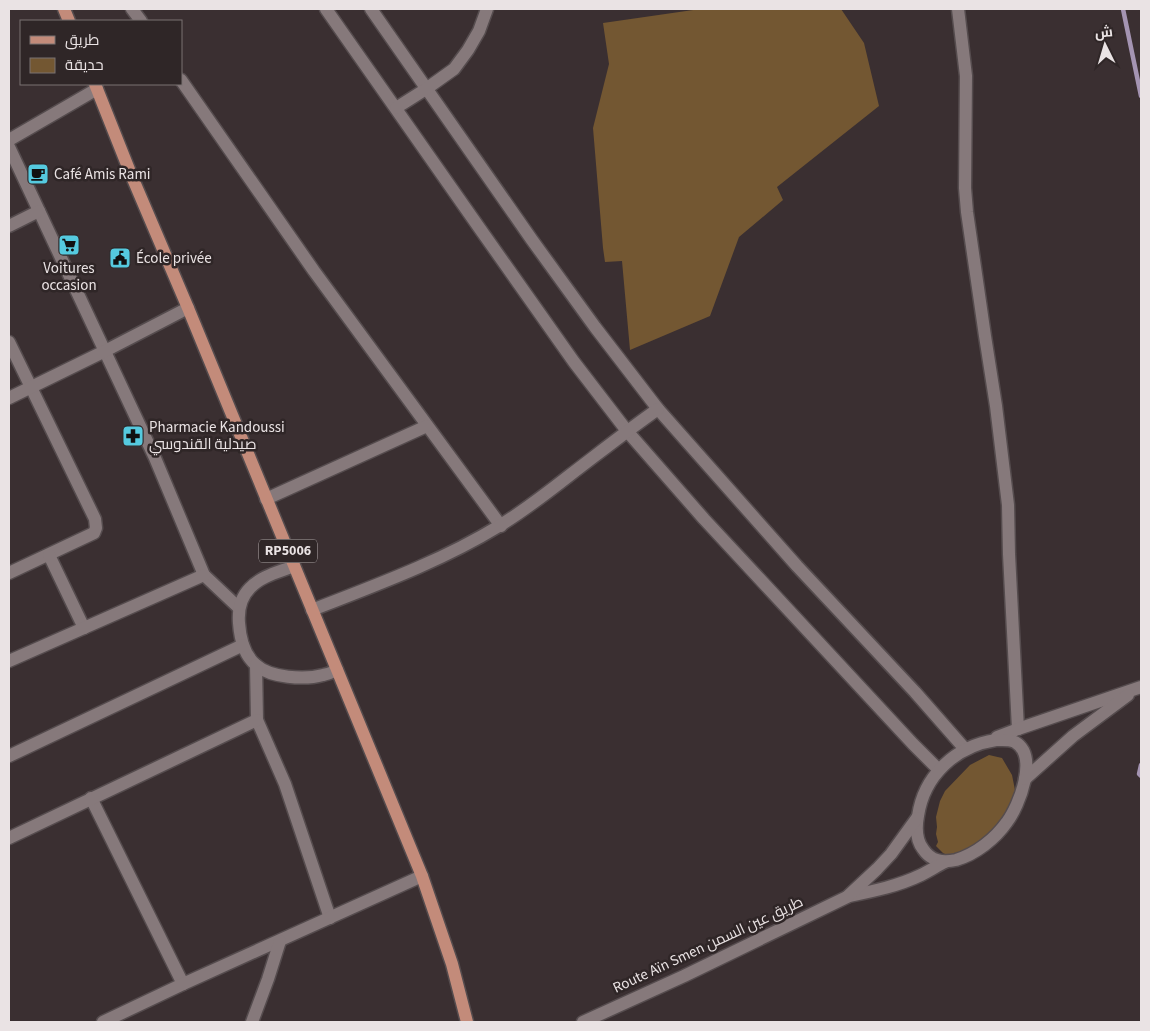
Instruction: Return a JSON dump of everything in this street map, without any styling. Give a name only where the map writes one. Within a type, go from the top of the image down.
[{"type":"main road","name":"RP5006","points":[[96,86],[422,876],[452,964],[467,1022]]},
{"type":"street","points":[[132,9],[140,20]]},
{"type":"street","points":[[326,9],[569,354],[627,431],[704,519],[938,770]]},
{"type":"street","points":[[371,9],[537,248],[658,409],[965,749]]},
{"type":"street","points":[[396,108],[454,69],[479,31],[487,9]]},
{"type":"street","points":[[958,9],[966,76],[965,188],[1008,505],[1018,729]]},
{"type":"street","points":[[182,81],[314,271],[501,526]]},
{"type":"street","points":[[9,140],[96,86]]},
{"type":"street","points":[[9,147],[155,458],[204,575],[239,608]]},
{"type":"street","points":[[9,226],[39,211]]},
{"type":"street","points":[[9,398],[188,308]]},
{"type":"street","points":[[9,342],[96,524],[94,533],[9,574]]},
{"type":"street","points":[[312,610],[423,566],[501,526],[658,409]]},
{"type":"street","points":[[266,499],[427,426]]},
{"type":"street","points":[[49,555],[84,628]]},
{"type":"street","points":[[294,566],[257,582],[245,594],[239,608],[240,633],[243,646],[256,665],[273,674],[314,677],[338,670]]},
{"type":"street","points":[[9,662],[204,575]]},
{"type":"street","points":[[9,756],[243,646]]},
{"type":"street","points":[[256,665],[257,720],[285,784],[330,918]]},
{"type":"street","points":[[988,741],[1004,740],[1015,742],[1021,749],[1026,761],[1025,779],[1016,809],[997,835],[980,848],[958,859],[945,862],[933,860],[922,849],[917,836],[919,809],[925,792],[938,770],[951,758],[965,749],[1018,729],[1139,688]]},
{"type":"street","points":[[1025,779],[1073,736],[1139,688]]},
{"type":"street","points":[[9,838],[257,720]]},
{"type":"street","points":[[91,798],[183,984]]},
{"type":"street","name":"Route Aïn Smen طريق عين السمن","points":[[847,897],[891,854],[918,818]]},
{"type":"street","points":[[9,827],[23,832]]},
{"type":"street","name":"Route Aïn Smen طريق عين السمن","points":[[584,1022],[847,897],[901,883],[945,862]]},
{"type":"street","points":[[103,1022],[422,876]]},
{"type":"street","points":[[252,1022],[280,941]]},
{"type":"green space","points":[[700,9],[841,9],[864,43],[879,106],[777,187],[783,200],[739,237],[710,316],[630,350],[622,261],[605,262],[593,128],[609,64],[603,23]]},
{"type":"green space","points":[[989,755],[1002,758],[1012,775],[1016,795],[1012,808],[988,840],[951,857],[943,853],[936,846],[938,842],[936,817],[940,801],[945,791],[970,765]]},
{"type":"waterway","points":[[1123,9],[1141,96]]},
{"type":"waterway","points":[[1141,765],[1139,774],[1141,776]]},
{"type":"place","name":"Café Amis Rami","points":[[38,174]]},
{"type":"place","name":"Voitures occasion","points":[[69,245]]},
{"type":"place","name":"École privée","points":[[120,258]]},
{"type":"place","name":"Pharmacie Kandoussi صيدلية القندوسي","points":[[133,436]]}]
